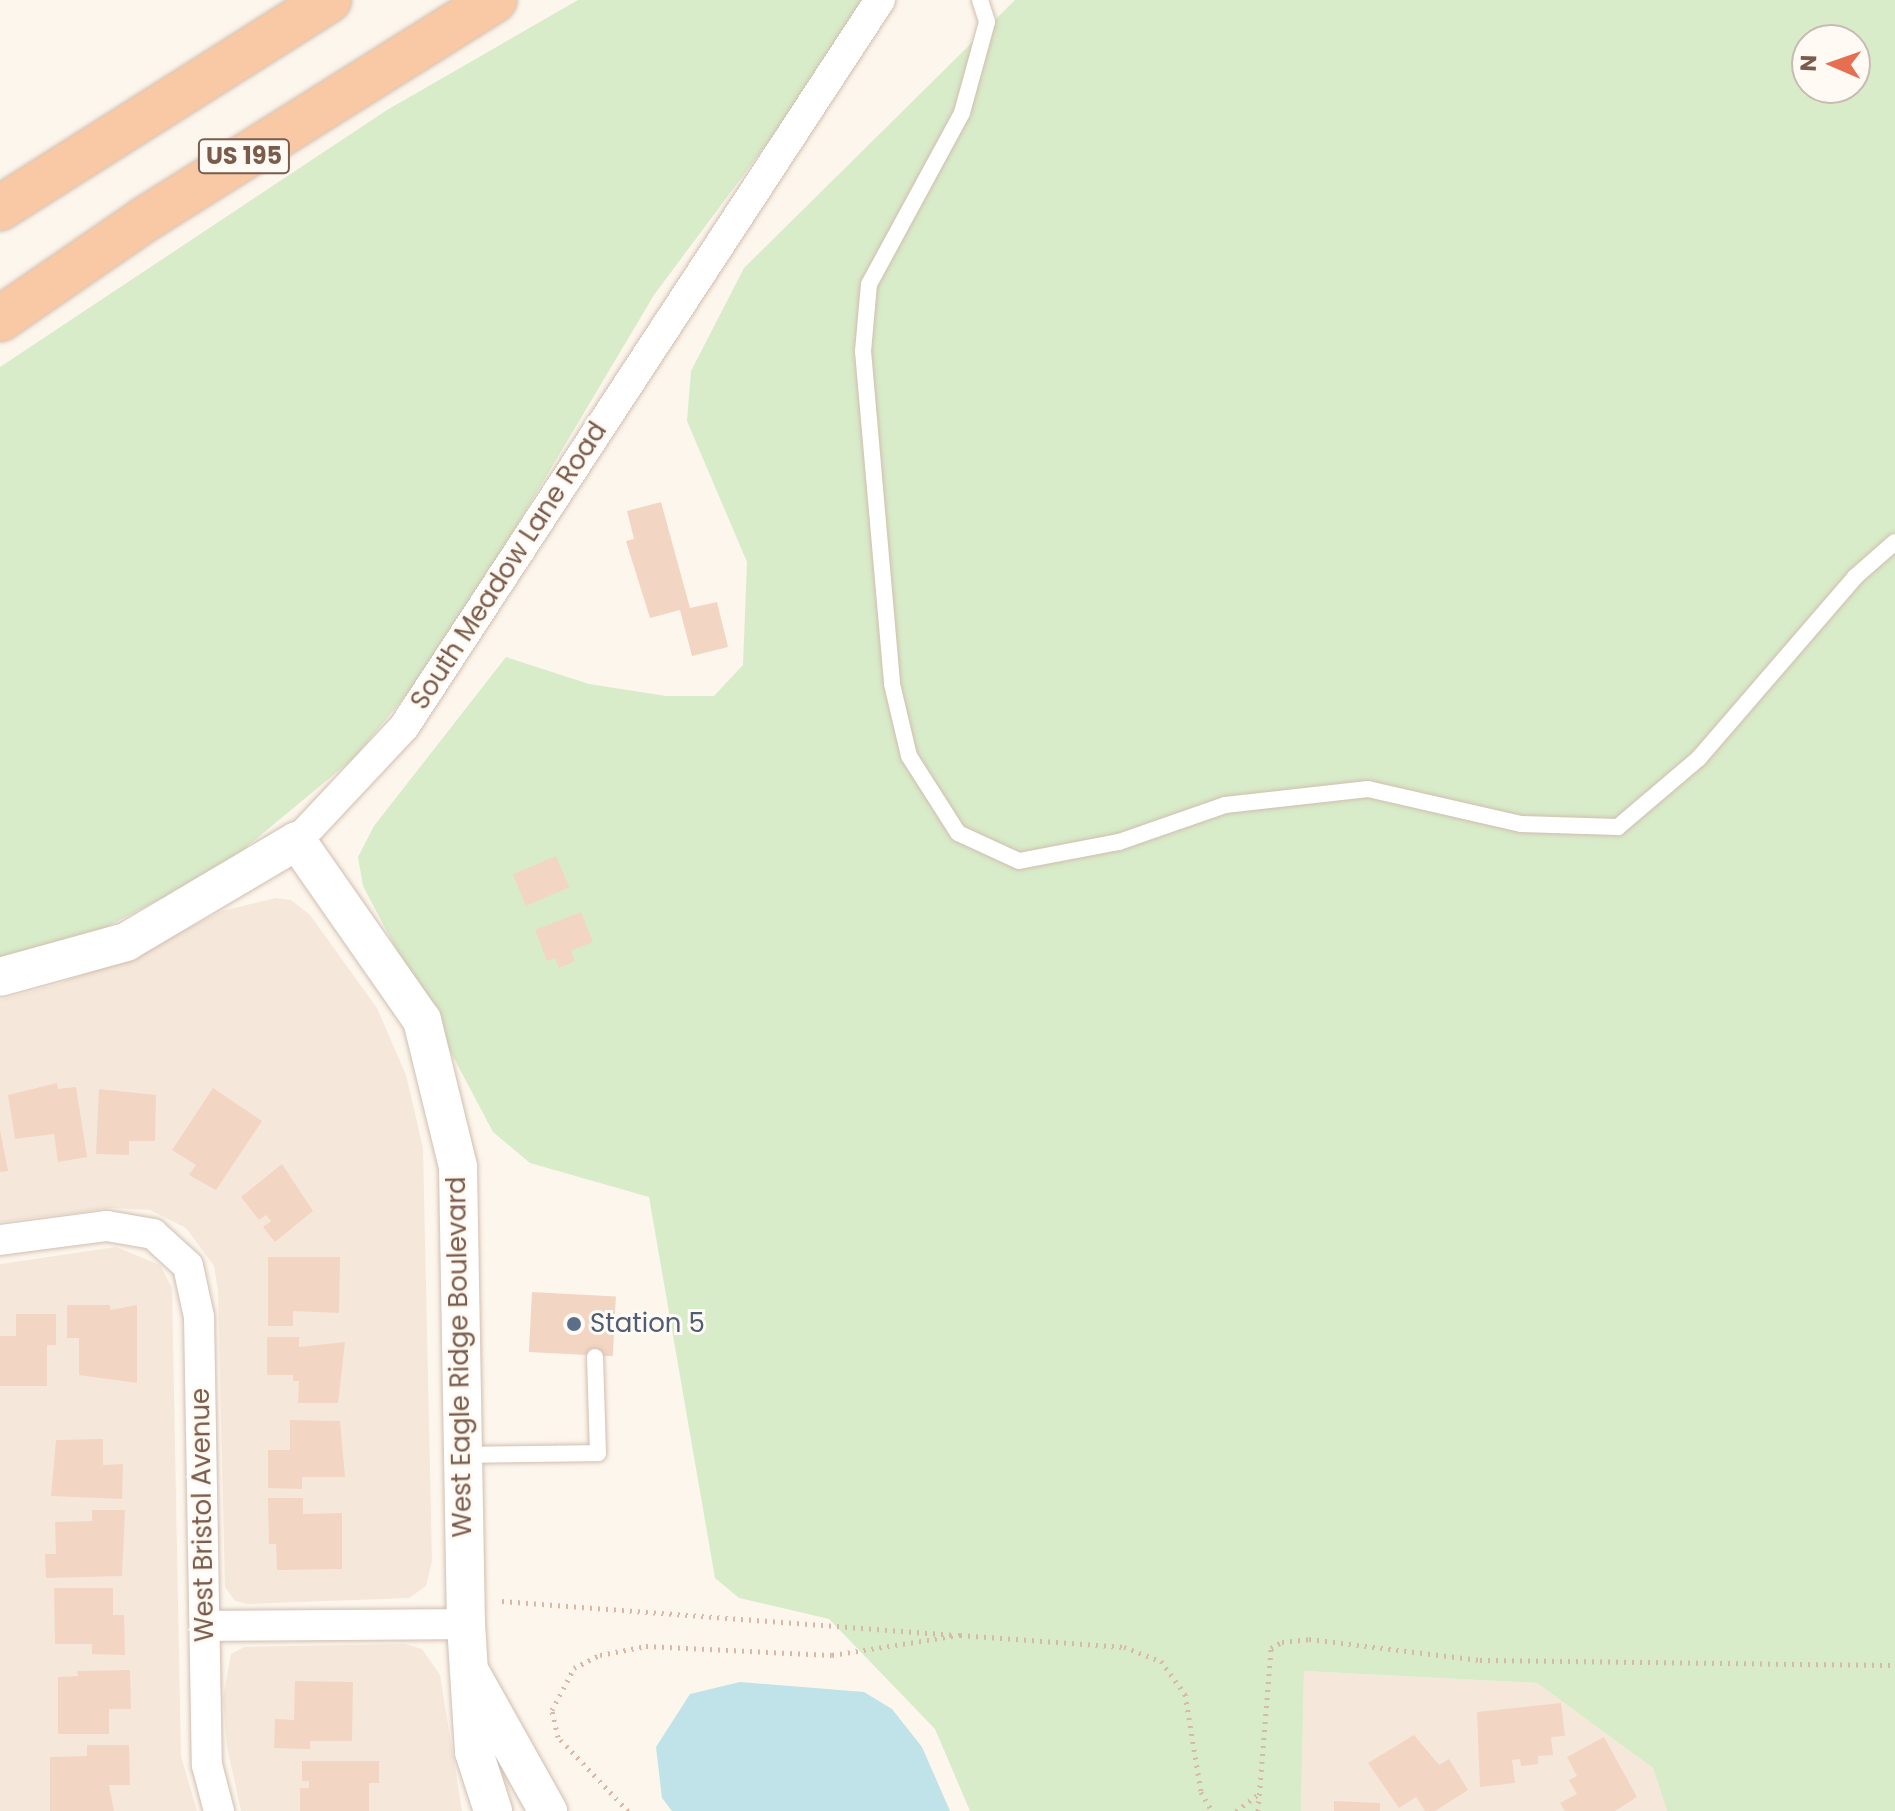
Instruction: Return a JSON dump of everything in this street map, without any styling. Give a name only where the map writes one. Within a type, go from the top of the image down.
[{"type":"highway","points":[[0,208],[329,0]]},
{"type":"highway","name":"US 195","points":[[0,319],[147,218],[494,0]]},
{"type":"street","name":"South Meadow Lane Road","points":[[0,977],[126,942],[297,841],[404,727],[880,0]]},
{"type":"street","name":"West Eagle Ridge Boulevard","points":[[297,841],[422,1020],[458,1167],[466,1624],[472,1677],[474,1752],[493,1811]]},
{"type":"street","name":"West Bristol Avenue","points":[[0,1240],[107,1226],[153,1234],[188,1266],[199,1317],[207,1765],[219,1811]]},
{"type":"street","points":[[205,1626],[466,1624]]},
{"type":"street","name":"West Eagle Ridge Boulevard","points":[[472,1677],[548,1811]]},
{"type":"lane","points":[[980,0],[987,22],[962,113],[869,284],[863,351],[892,684],[909,756],[958,833],[1019,861],[1119,842],[1225,805],[1368,789],[1521,824],[1618,827],[1699,758],[1855,577],[1895,542]]},
{"type":"lane","points":[[461,1455],[598,1453],[595,1357]]},
{"type":"path","points":[[502,1601],[1124,1647],[1161,1661],[1185,1694],[1201,1792],[1212,1811]]},
{"type":"path","points":[[628,1811],[558,1737],[554,1702],[574,1668],[600,1655],[646,1646],[832,1655],[960,1635]]},
{"type":"path","points":[[1258,1811],[1271,1648],[1282,1642],[1309,1639],[1480,1660],[1895,1665]]},
{"type":"path","points":[[1236,1811],[1257,1795]]},
{"type":"shaded area","points":[[276,898],[291,900],[310,915],[377,1008],[406,1075],[423,1148],[432,1561],[426,1586],[409,1598],[248,1604],[235,1601],[225,1587],[218,1291],[214,1266],[186,1228],[150,1210],[112,1208],[0,1222],[0,1000],[58,984],[150,948],[222,911]]},
{"type":"shaded area","points":[[116,1247],[160,1265],[172,1288],[181,1756],[197,1811],[0,1811],[0,1264]]},
{"type":"shaded area","points":[[405,1644],[422,1649],[440,1675],[462,1811],[241,1811],[227,1747],[223,1698],[231,1654],[244,1647]]},
{"type":"shaded area","points":[[1304,1671],[1537,1683],[1653,1768],[1667,1811],[1301,1811]]},
{"type":"green space","points":[[578,0],[874,0],[654,295],[443,650],[355,757],[221,868],[79,941],[0,963],[0,367],[387,110]]},
{"type":"green space","points":[[1015,0],[1895,0],[1895,1811],[1667,1811],[1653,1768],[1537,1683],[1304,1671],[1301,1811],[970,1811],[935,1729],[829,1619],[739,1598],[715,1578],[649,1197],[530,1163],[493,1132],[363,886],[358,857],[374,826],[506,657],[589,684],[666,696],[714,696],[743,665],[747,562],[687,421],[691,371],[744,268]]},
{"type":"water","points":[[740,1682],[864,1692],[892,1709],[922,1747],[950,1811],[672,1811],[662,1798],[656,1747],[690,1694]]},
{"type":"building","points":[[661,502],[690,608],[717,602],[728,647],[692,656],[680,610],[650,618],[626,541],[634,539],[627,511]]},
{"type":"building","points":[[556,856],[569,887],[526,906],[513,874]]},
{"type":"building","points":[[581,912],[593,942],[571,951],[575,961],[559,968],[555,958],[547,961],[535,930]]},
{"type":"building","points":[[57,1083],[58,1089],[76,1087],[87,1157],[58,1162],[54,1134],[15,1139],[8,1095]]},
{"type":"building","points":[[213,1088],[262,1121],[216,1190],[189,1175],[196,1165],[172,1150]]},
{"type":"building","points":[[99,1089],[156,1095],[155,1141],[129,1141],[129,1155],[96,1154]]},
{"type":"building","points":[[0,1130],[8,1171],[0,1172]]},
{"type":"building","points":[[282,1164],[313,1211],[275,1242],[263,1227],[271,1221],[266,1215],[259,1220],[241,1197]]},
{"type":"building","points":[[268,1257],[340,1257],[339,1313],[293,1311],[293,1326],[268,1326]]},
{"type":"building","name":"Station 5","points":[[532,1292],[616,1296],[613,1356],[529,1352]]},
{"type":"building","points":[[67,1305],[110,1305],[110,1310],[137,1305],[137,1383],[79,1375],[79,1338],[67,1338]]},
{"type":"building","points":[[16,1314],[56,1314],[56,1345],[47,1345],[47,1386],[0,1386],[0,1336],[16,1336]]},
{"type":"building","points":[[267,1337],[299,1337],[299,1347],[345,1342],[338,1403],[298,1403],[299,1381],[293,1381],[293,1375],[267,1375]]},
{"type":"building","points":[[290,1420],[340,1421],[345,1477],[302,1477],[302,1489],[268,1488],[268,1450],[290,1450]]},
{"type":"building","points":[[103,1439],[103,1465],[123,1464],[122,1499],[51,1496],[56,1440]]},
{"type":"building","points":[[268,1498],[303,1498],[303,1514],[342,1513],[342,1569],[277,1570],[276,1544],[269,1544]]},
{"type":"building","points":[[92,1510],[125,1510],[122,1576],[46,1578],[45,1554],[56,1554],[55,1522],[92,1521]]},
{"type":"building","points":[[54,1588],[113,1588],[113,1615],[124,1615],[125,1655],[92,1654],[92,1644],[55,1644]]},
{"type":"building","points":[[130,1670],[131,1709],[109,1709],[109,1734],[58,1734],[58,1677],[78,1676],[77,1671]]},
{"type":"building","points":[[295,1681],[353,1682],[352,1741],[310,1741],[310,1749],[274,1748],[275,1719],[294,1720]]},
{"type":"building","points":[[1561,1703],[1565,1736],[1551,1737],[1553,1755],[1538,1756],[1538,1764],[1521,1766],[1520,1759],[1512,1760],[1515,1783],[1480,1787],[1477,1712]]},
{"type":"building","points":[[1414,1735],[1439,1765],[1449,1759],[1468,1790],[1435,1811],[1425,1811],[1416,1797],[1399,1808],[1368,1763]]},
{"type":"building","points":[[1604,1737],[1637,1797],[1615,1811],[1565,1811],[1560,1803],[1577,1794],[1569,1780],[1577,1776],[1567,1757]]},
{"type":"building","points":[[87,1745],[129,1745],[130,1785],[109,1785],[114,1811],[50,1811],[50,1757],[87,1756]]},
{"type":"building","points":[[302,1761],[379,1761],[379,1783],[369,1783],[369,1811],[300,1811],[300,1788],[309,1788],[309,1781],[302,1781]]},
{"type":"building","points":[[1334,1801],[1380,1803],[1380,1811],[1334,1811]]},
{"type":"place","name":"Station 5","points":[[574,1324]]}]
